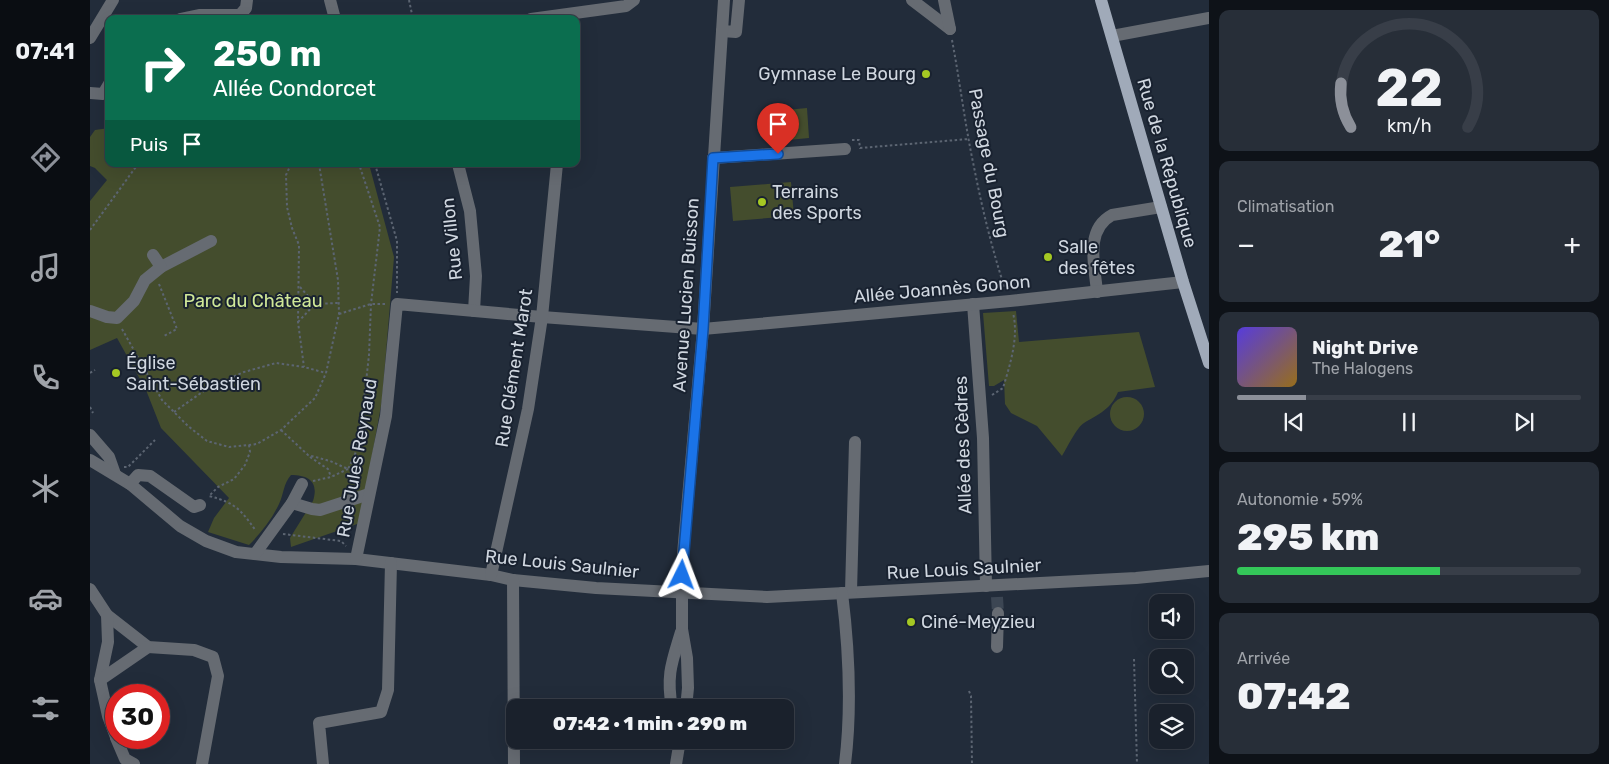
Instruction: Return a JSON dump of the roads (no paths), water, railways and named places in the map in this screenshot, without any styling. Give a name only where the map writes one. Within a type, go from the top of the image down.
[{"type":"main road","name":"Rue de la République","points":[[1101,0],[1183,282],[1209,364]]},
{"type":"street","points":[[90,38],[113,0]]},
{"type":"street","points":[[199,15],[240,15],[246,8],[247,0]]},
{"type":"street","points":[[330,0],[334,15]]},
{"type":"street","points":[[575,15],[626,6],[634,0]]},
{"type":"street","name":"Avenue Lucien Buisson","points":[[682,629],[682,564],[703,329],[724,0]]},
{"type":"street","points":[[722,31],[736,32],[739,0]]},
{"type":"street","points":[[912,0],[950,29],[944,0]]},
{"type":"street","points":[[1112,36],[1209,18]]},
{"type":"street","points":[[90,93],[103,94],[105,91]]},
{"type":"street","points":[[713,158],[845,149]]},
{"type":"street","name":"Rue Villon","points":[[459,167],[470,210],[476,276],[474,311]]},
{"type":"street","name":"Rue Clément Marot","points":[[491,575],[528,408],[542,317],[557,167]]},
{"type":"street","points":[[1097,292],[1093,238],[1106,218],[1112,215],[1161,207]]},
{"type":"street","points":[[90,311],[107,317],[117,318],[134,300],[146,280],[158,270],[211,241]]},
{"type":"street","points":[[154,255],[158,270]]},
{"type":"street","name":"Allée Joannès Gonon","points":[[397,304],[703,329],[1010,301],[1183,282]]},
{"type":"street","name":"Rue Jules Reynaud","points":[[353,554],[369,494],[386,416],[397,304]]},
{"type":"street","name":"Allée des Cèdres","points":[[973,304],[993,589]]},
{"type":"street","points":[[90,435],[109,458],[115,474]]},
{"type":"street","points":[[845,764],[849,734],[847,592],[855,442]]},
{"type":"street","name":"Rue Louis Saulnier","points":[[90,460],[130,484],[180,526],[206,541],[236,552],[281,557],[353,554],[391,563],[491,575],[513,580],[596,588],[767,597],[847,592],[993,589],[1209,571]]},
{"type":"street","points":[[130,484],[138,475],[150,476],[194,507],[200,506]]},
{"type":"street","points":[[255,554],[292,503],[302,484]]},
{"type":"street","points":[[292,503],[320,510],[369,494]]},
{"type":"street","points":[[323,764],[319,723],[381,712],[388,690],[391,563]]},
{"type":"street","points":[[513,580],[514,764]]},
{"type":"street","points":[[90,589],[107,615],[148,647],[194,650],[213,657],[218,676],[202,764]]},
{"type":"street","points":[[997,647],[998,613]]},
{"type":"street","points":[[105,702],[100,680],[108,642],[107,615]]},
{"type":"street","points":[[670,699],[668,688],[670,669],[682,629]]},
{"type":"street","points":[[682,629],[687,658],[687,699]]},
{"type":"street","points":[[100,680],[148,647]]},
{"type":"street","points":[[121,749],[125,759],[134,764]]},
{"type":"street","points":[[676,764],[677,749]]},
{"type":"tunnel","points":[[997,597],[998,613]]},
{"type":"place","name":"Gymnase Le Bourg","points":[[926,74]]},
{"type":"place","name":"Terrains des Sports","points":[[762,202]]},
{"type":"place","name":"Salle des fêtes","points":[[1048,257]]},
{"type":"place","name":"Église Saint-Sébastien","points":[[116,373]]},
{"type":"place","name":"Ciné-Meyzieu","points":[[911,622]]},
{"type":"park label","name":"Parc du Château","points":[[253,301]]}]
